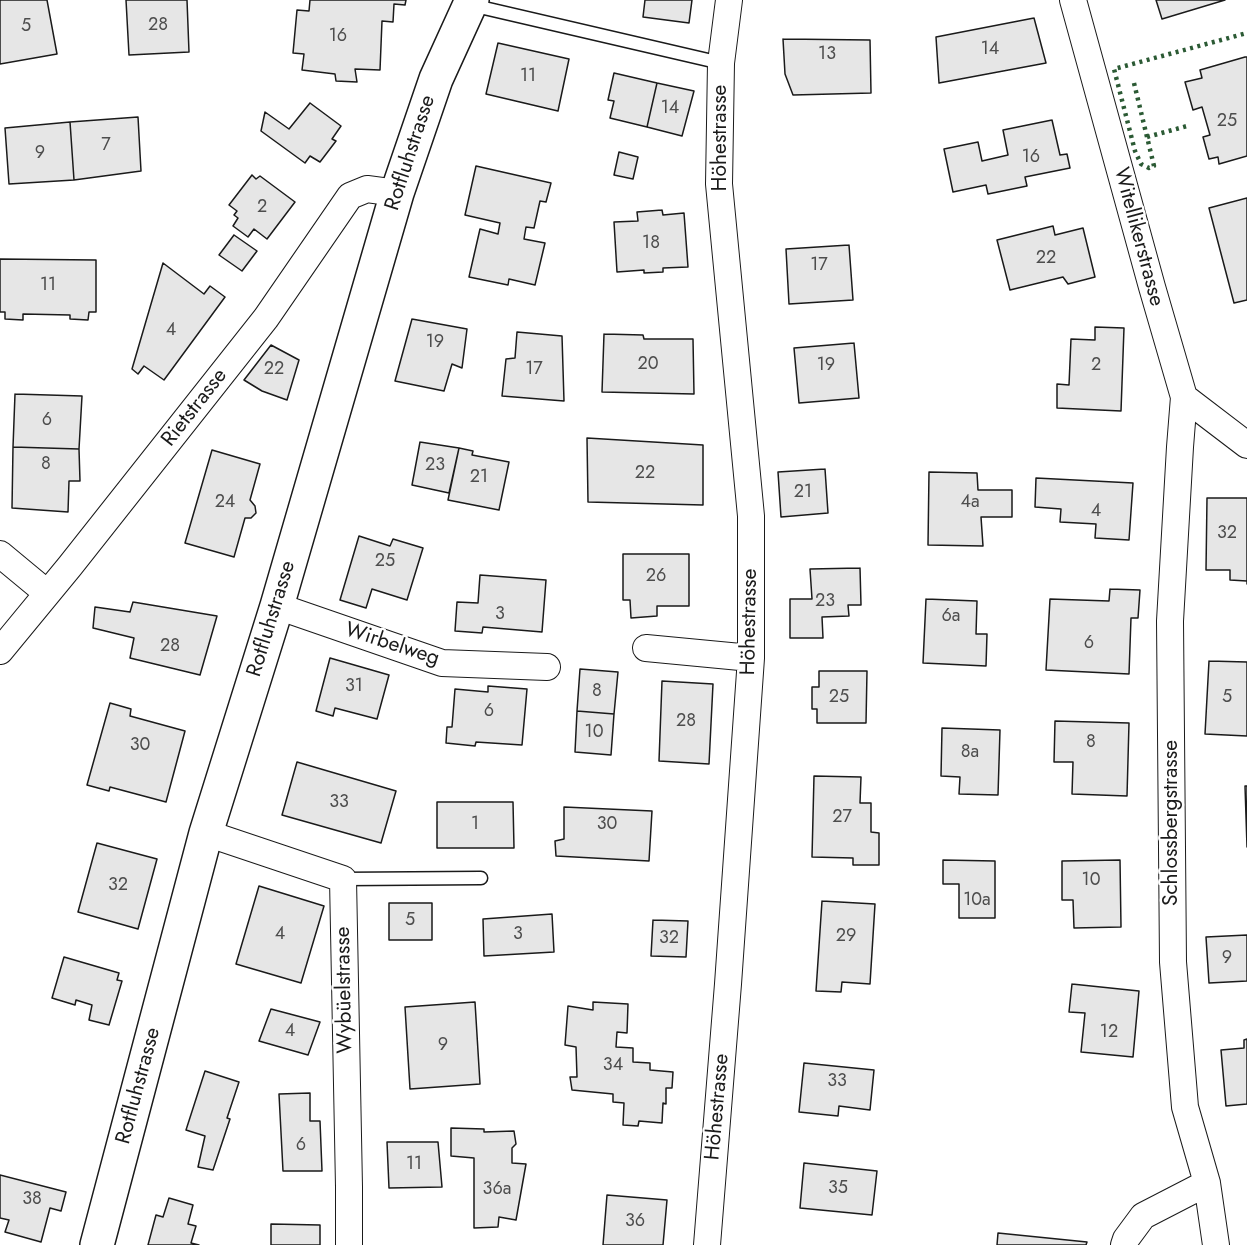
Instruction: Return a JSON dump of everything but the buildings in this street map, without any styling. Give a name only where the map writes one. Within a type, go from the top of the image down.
[{"type":"main road","name":"Rotfluhstrasse","points":[[96,1245],[206,833],[277,606],[397,193],[436,80],[471,2]]},
{"type":"street","name":"Höhestrasse","points":[[707,1245],[751,658],[751,516],[719,184],[721,63],[729,0]]},
{"type":"street","name":"Witellikerstrasse","points":[[1073,0],[1184,397]]},
{"type":"street","name":"Rietstrasse","points":[[0,651],[266,318],[350,196],[367,189],[397,193]]},
{"type":"street","points":[[1184,397],[1247,446]]},
{"type":"street","name":"Schlossbergstrasse","points":[[1184,397],[1170,621],[1173,962],[1185,1107],[1208,1183],[1216,1245]]},
{"type":"street","points":[[0,554],[47,593]]},
{"type":"street","name":"Wirbelweg","points":[[277,606],[442,663],[547,667]]},
{"type":"street","points":[[646,648],[751,658]]},
{"type":"street","points":[[206,833],[343,879]]},
{"type":"street","name":"Wybüelstrasse","points":[[343,879],[349,1245]]},
{"type":"street","points":[[1124,1245],[1143,1216],[1208,1183]]},
{"type":"lane","points":[[471,2],[721,63]]},
{"type":"lane","points":[[343,879],[481,878]]},
{"type":"hedge","points":[[1134,83],[1154,166],[1149,168],[1141,164],[1135,151],[1114,69],[1247,33]]},
{"type":"hedge","points":[[1147,137],[1187,126]]}]
